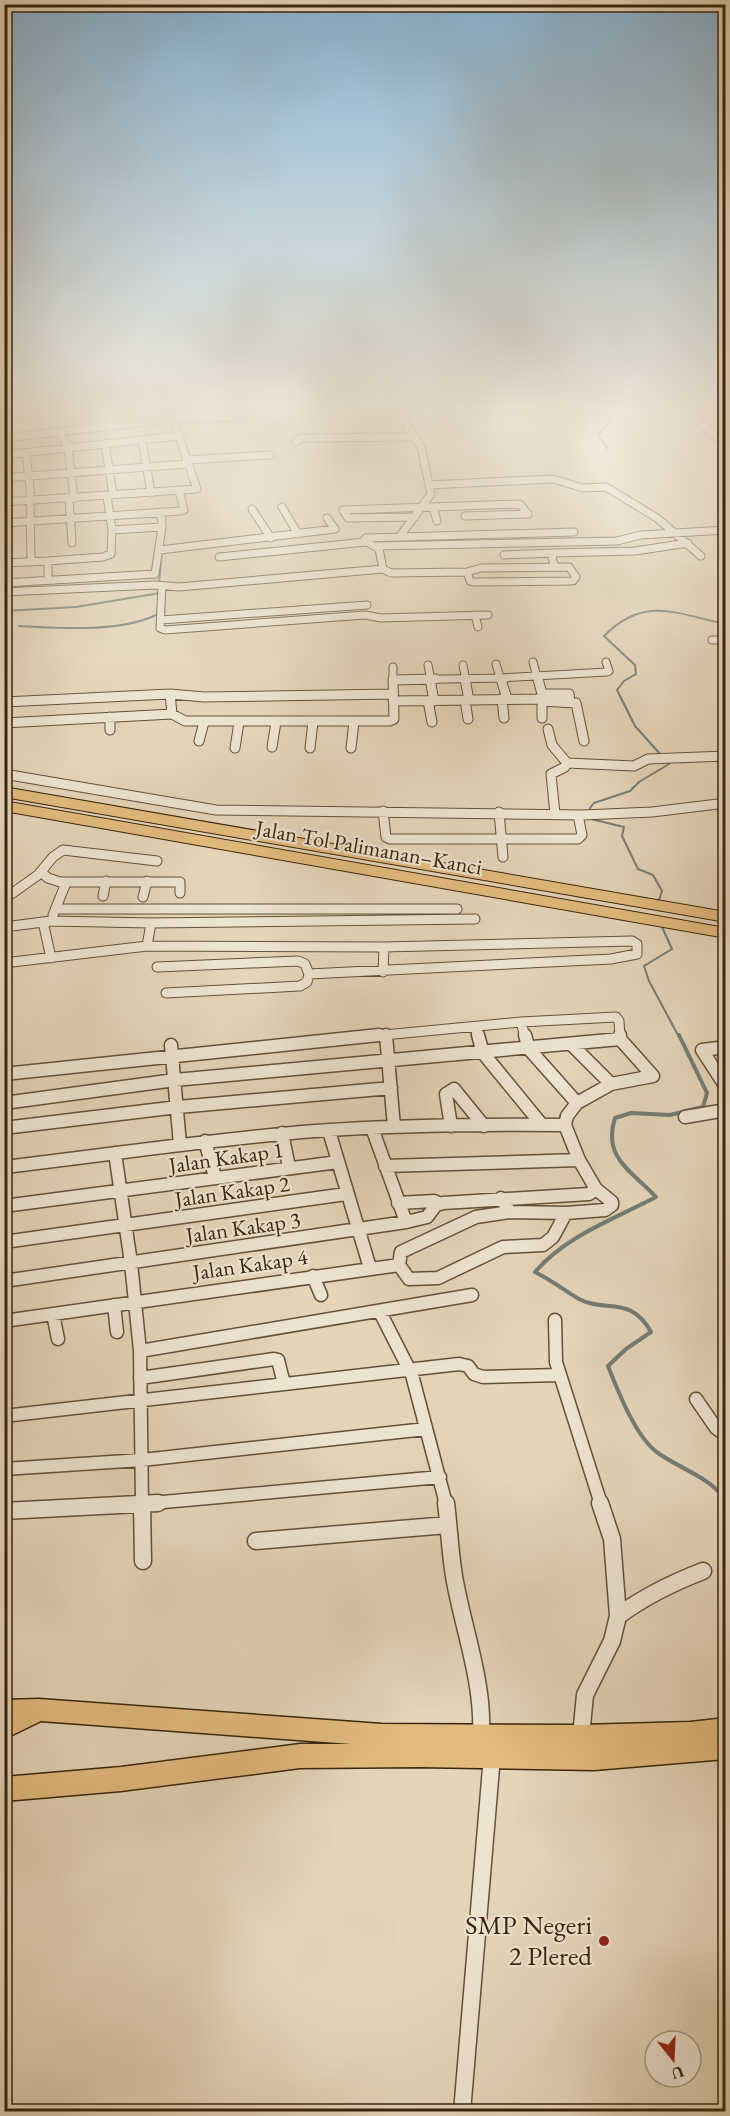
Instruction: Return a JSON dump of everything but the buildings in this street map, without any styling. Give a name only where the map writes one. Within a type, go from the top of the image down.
[{"type":"highway","name":"Jalan Tol Palimanan–Kanci","points":[[4,792],[726,917]]},
{"type":"highway","name":"Jalan Tol Palimanan–Kanci","points":[[4,806],[726,933]]},
{"type":"highway","points":[[4,1728],[39,1710]]},
{"type":"highway","points":[[4,1712],[39,1710],[382,1735],[594,1758],[726,1748]]},
{"type":"highway","points":[[9,1784],[121,1779],[300,1756],[487,1746],[581,1736],[690,1733],[726,1729]]},
{"type":"street","points":[[31,507],[32,562]]},
{"type":"street","points":[[72,507],[72,543]]},
{"type":"street","points":[[4,563],[108,556],[111,554],[112,530],[110,507]]},
{"type":"street","points":[[144,507],[145,513]]},
{"type":"street","points":[[4,523],[184,510],[183,507]]},
{"type":"street","points":[[282,507],[302,534]]},
{"type":"street","points":[[400,536],[423,507]]},
{"type":"street","points":[[433,507],[437,521]]},
{"type":"street","points":[[415,517],[348,518],[343,510],[440,507]]},
{"type":"street","points":[[462,507],[465,518],[528,514],[522,507]]},
{"type":"street","points":[[639,507],[688,543],[700,556]]},
{"type":"street","points":[[252,509],[272,537]]},
{"type":"street","points":[[161,512],[162,527],[155,574],[159,585],[160,628],[165,630],[365,615],[394,621],[488,615]]},
{"type":"street","points":[[159,550],[335,529],[327,518]]},
{"type":"street","points":[[296,519],[302,534]]},
{"type":"street","points":[[112,530],[162,527]]},
{"type":"street","points":[[219,557],[365,542],[376,546],[617,541],[641,536],[726,530]]},
{"type":"street","points":[[546,532],[547,543]]},
{"type":"street","points":[[365,542],[370,536],[574,532]]},
{"type":"street","points":[[504,555],[635,551],[688,543]]},
{"type":"street","points":[[376,546],[383,569]]},
{"type":"street","points":[[554,553],[552,558],[555,567]]},
{"type":"street","points":[[48,561],[48,580]]},
{"type":"street","points":[[4,592],[159,585],[179,587],[383,569],[394,573],[467,572],[475,568],[555,567],[572,568],[575,580],[473,582],[470,581],[467,572]]},
{"type":"street","points":[[4,583],[155,574]]},
{"type":"street","points":[[161,620],[367,605]]},
{"type":"street","points":[[475,615],[478,627]]},
{"type":"street","points":[[712,640],[726,640]]},
{"type":"street","points":[[533,662],[541,698],[542,718]]},
{"type":"street","points":[[394,680],[501,678],[607,672],[606,662]]},
{"type":"street","points":[[496,663],[505,699],[504,718]]},
{"type":"street","points":[[568,663],[571,674]]},
{"type":"street","points":[[428,665],[431,680],[432,722]]},
{"type":"street","points":[[463,665],[468,719]]},
{"type":"street","points":[[4,723],[172,714],[181,721],[204,722],[393,721],[393,667]]},
{"type":"street","points":[[4,702],[170,694],[204,697],[393,698],[431,701],[541,698],[577,704],[584,741]]},
{"type":"street","points":[[170,694],[172,714]]},
{"type":"street","points":[[71,732],[71,719],[78,698]]},
{"type":"street","points":[[64,699],[71,719]]},
{"type":"street","points":[[147,715],[148,728]]},
{"type":"street","points":[[110,717],[111,730]]},
{"type":"street","points":[[33,721],[34,734]]},
{"type":"street","points":[[199,741],[204,722]]},
{"type":"street","points":[[235,748],[239,722]]},
{"type":"street","points":[[272,747],[276,722]]},
{"type":"street","points":[[310,748],[313,722]]},
{"type":"street","points":[[351,748],[354,722]]},
{"type":"street","points":[[548,729],[552,745],[567,763],[634,765],[648,759],[726,756]]},
{"type":"street","points":[[555,814],[551,774],[565,767],[567,763]]},
{"type":"street","points":[[4,774],[216,810],[599,815],[652,812],[726,803]]},
{"type":"street","points":[[383,811],[388,838],[578,839],[582,835],[580,815]]},
{"type":"street","points":[[499,812],[503,857]]},
{"type":"street","points":[[4,899],[41,872],[58,852],[66,850],[157,861]]},
{"type":"street","points":[[41,872],[50,881],[66,883],[180,882],[180,893]]},
{"type":"street","points":[[103,896],[106,881]]},
{"type":"street","points":[[143,897],[147,881]]},
{"type":"street","points":[[51,958],[47,922],[56,909],[66,883]]},
{"type":"street","points":[[56,909],[457,909]]},
{"type":"street","points":[[414,909],[414,920]]},
{"type":"street","points":[[234,923],[236,910]]},
{"type":"street","points":[[4,927],[47,922],[234,923],[475,919]]},
{"type":"street","points":[[147,946],[150,923]]},
{"type":"street","points":[[4,963],[147,946],[384,947],[632,941],[639,949],[637,954],[629,957],[610,959],[309,975]]},
{"type":"street","points":[[280,946],[280,961]]},
{"type":"street","points":[[383,972],[384,947]]},
{"type":"street","points":[[157,967],[303,962],[309,975],[307,982],[300,986],[166,993]]},
{"type":"street","points":[[4,1074],[171,1050],[386,1035],[521,1022],[616,1017],[619,1021],[620,1039],[653,1076],[610,1084],[577,1103],[567,1116],[565,1125],[579,1160],[596,1189],[612,1202],[609,1209],[566,1213],[510,1212],[476,1217],[401,1252],[399,1264],[409,1279],[438,1278],[503,1246],[543,1245],[553,1237],[566,1213]]},
{"type":"street","points":[[521,1022],[529,1049],[577,1103]]},
{"type":"street","points":[[475,1027],[483,1053],[542,1125]]},
{"type":"street","points":[[386,1035],[394,1126]]},
{"type":"street","points":[[4,1103],[175,1080],[620,1039]]},
{"type":"street","points":[[572,1045],[610,1084]]},
{"type":"street","points":[[721,1081],[702,1050],[726,1047]]},
{"type":"street","points":[[171,1050],[180,1144]]},
{"type":"street","points":[[4,1128],[178,1107],[391,1088]]},
{"type":"street","points":[[451,1126],[446,1094],[454,1089],[484,1126]]},
{"type":"street","points":[[685,1117],[726,1110]]},
{"type":"street","points":[[4,1167],[282,1133],[394,1126],[565,1125]]},
{"type":"street","points":[[372,1128],[406,1222]]},
{"type":"street","points":[[329,1131],[370,1268]]},
{"type":"street","points":[[282,1133],[289,1167]]},
{"type":"street","points":[[205,1141],[215,1178]]},
{"type":"street","points":[[115,1153],[136,1302],[140,1350],[143,1561]]},
{"type":"street","points":[[385,1166],[579,1160]]},
{"type":"street","name":"Jalan Kakap 1","points":[[4,1206],[338,1162]]},
{"type":"street","points":[[398,1203],[434,1200],[439,1204],[501,1198],[589,1194],[596,1189]]},
{"type":"street","name":"Jalan Kakap 2","points":[[4,1242],[346,1194]]},
{"type":"street","points":[[501,1198],[510,1212]]},
{"type":"street","name":"Jalan Kakap 3","points":[[4,1281],[344,1233],[359,1227],[366,1228],[427,1217],[439,1204]]},
{"type":"street","name":"Jalan Kakap 4","points":[[4,1321],[399,1264]]},
{"type":"street","points":[[313,1276],[321,1295]]},
{"type":"street","points":[[140,1350],[472,1295]]},
{"type":"street","points":[[114,1305],[117,1332]]},
{"type":"street","points":[[380,1312],[410,1369],[445,1494],[454,1576],[478,1688],[487,1746],[462,2112]]},
{"type":"street","points":[[53,1314],[58,1340]]},
{"type":"street","points":[[555,1320],[554,1350],[560,1374],[612,1539],[618,1616],[612,1641],[585,1695],[581,1736]]},
{"type":"street","points":[[140,1378],[274,1359],[278,1360],[284,1384]]},
{"type":"street","points":[[4,1416],[463,1364],[468,1366],[474,1374],[483,1377],[560,1374]]},
{"type":"street","points":[[696,1399],[716,1428],[726,1435]]},
{"type":"street","points":[[4,1469],[142,1460],[426,1429]]},
{"type":"street","points":[[4,1510],[142,1504],[440,1477]]},
{"type":"street","points":[[256,1540],[448,1525]]},
{"type":"street","points":[[618,1616],[637,1602],[668,1585],[703,1571]]},
{"type":"waterway","points":[[159,583],[162,551]]},
{"type":"waterway","points":[[4,611],[76,607],[160,593]]},
{"type":"waterway","points":[[661,755],[635,726],[617,690],[624,681],[636,674],[635,665],[604,636],[633,615],[647,612],[676,613],[726,624]]},
{"type":"waterway","points":[[19,626],[109,627],[143,620],[158,614]]},
{"type":"waterway","points":[[590,813],[590,808],[594,803],[630,791],[639,782],[669,764],[666,760]]},
{"type":"waterway","points":[[591,819],[624,827],[622,836],[638,869],[653,875],[662,891],[659,900]]},
{"type":"waterway","points":[[662,927],[672,949],[644,966],[649,981],[679,1037]]},
{"type":"waterway","points":[[679,1035],[707,1093],[703,1107],[670,1115],[631,1113],[615,1118],[612,1132],[616,1154],[622,1163],[656,1197],[576,1238],[547,1259],[535,1272],[579,1299],[598,1305],[626,1309],[635,1313],[643,1321],[651,1332],[626,1349],[608,1366],[622,1401],[642,1437],[650,1446],[711,1485],[726,1500]]},
{"type":"place","name":"SMP Negeri 2 Plered","points":[[604,1941]]}]
